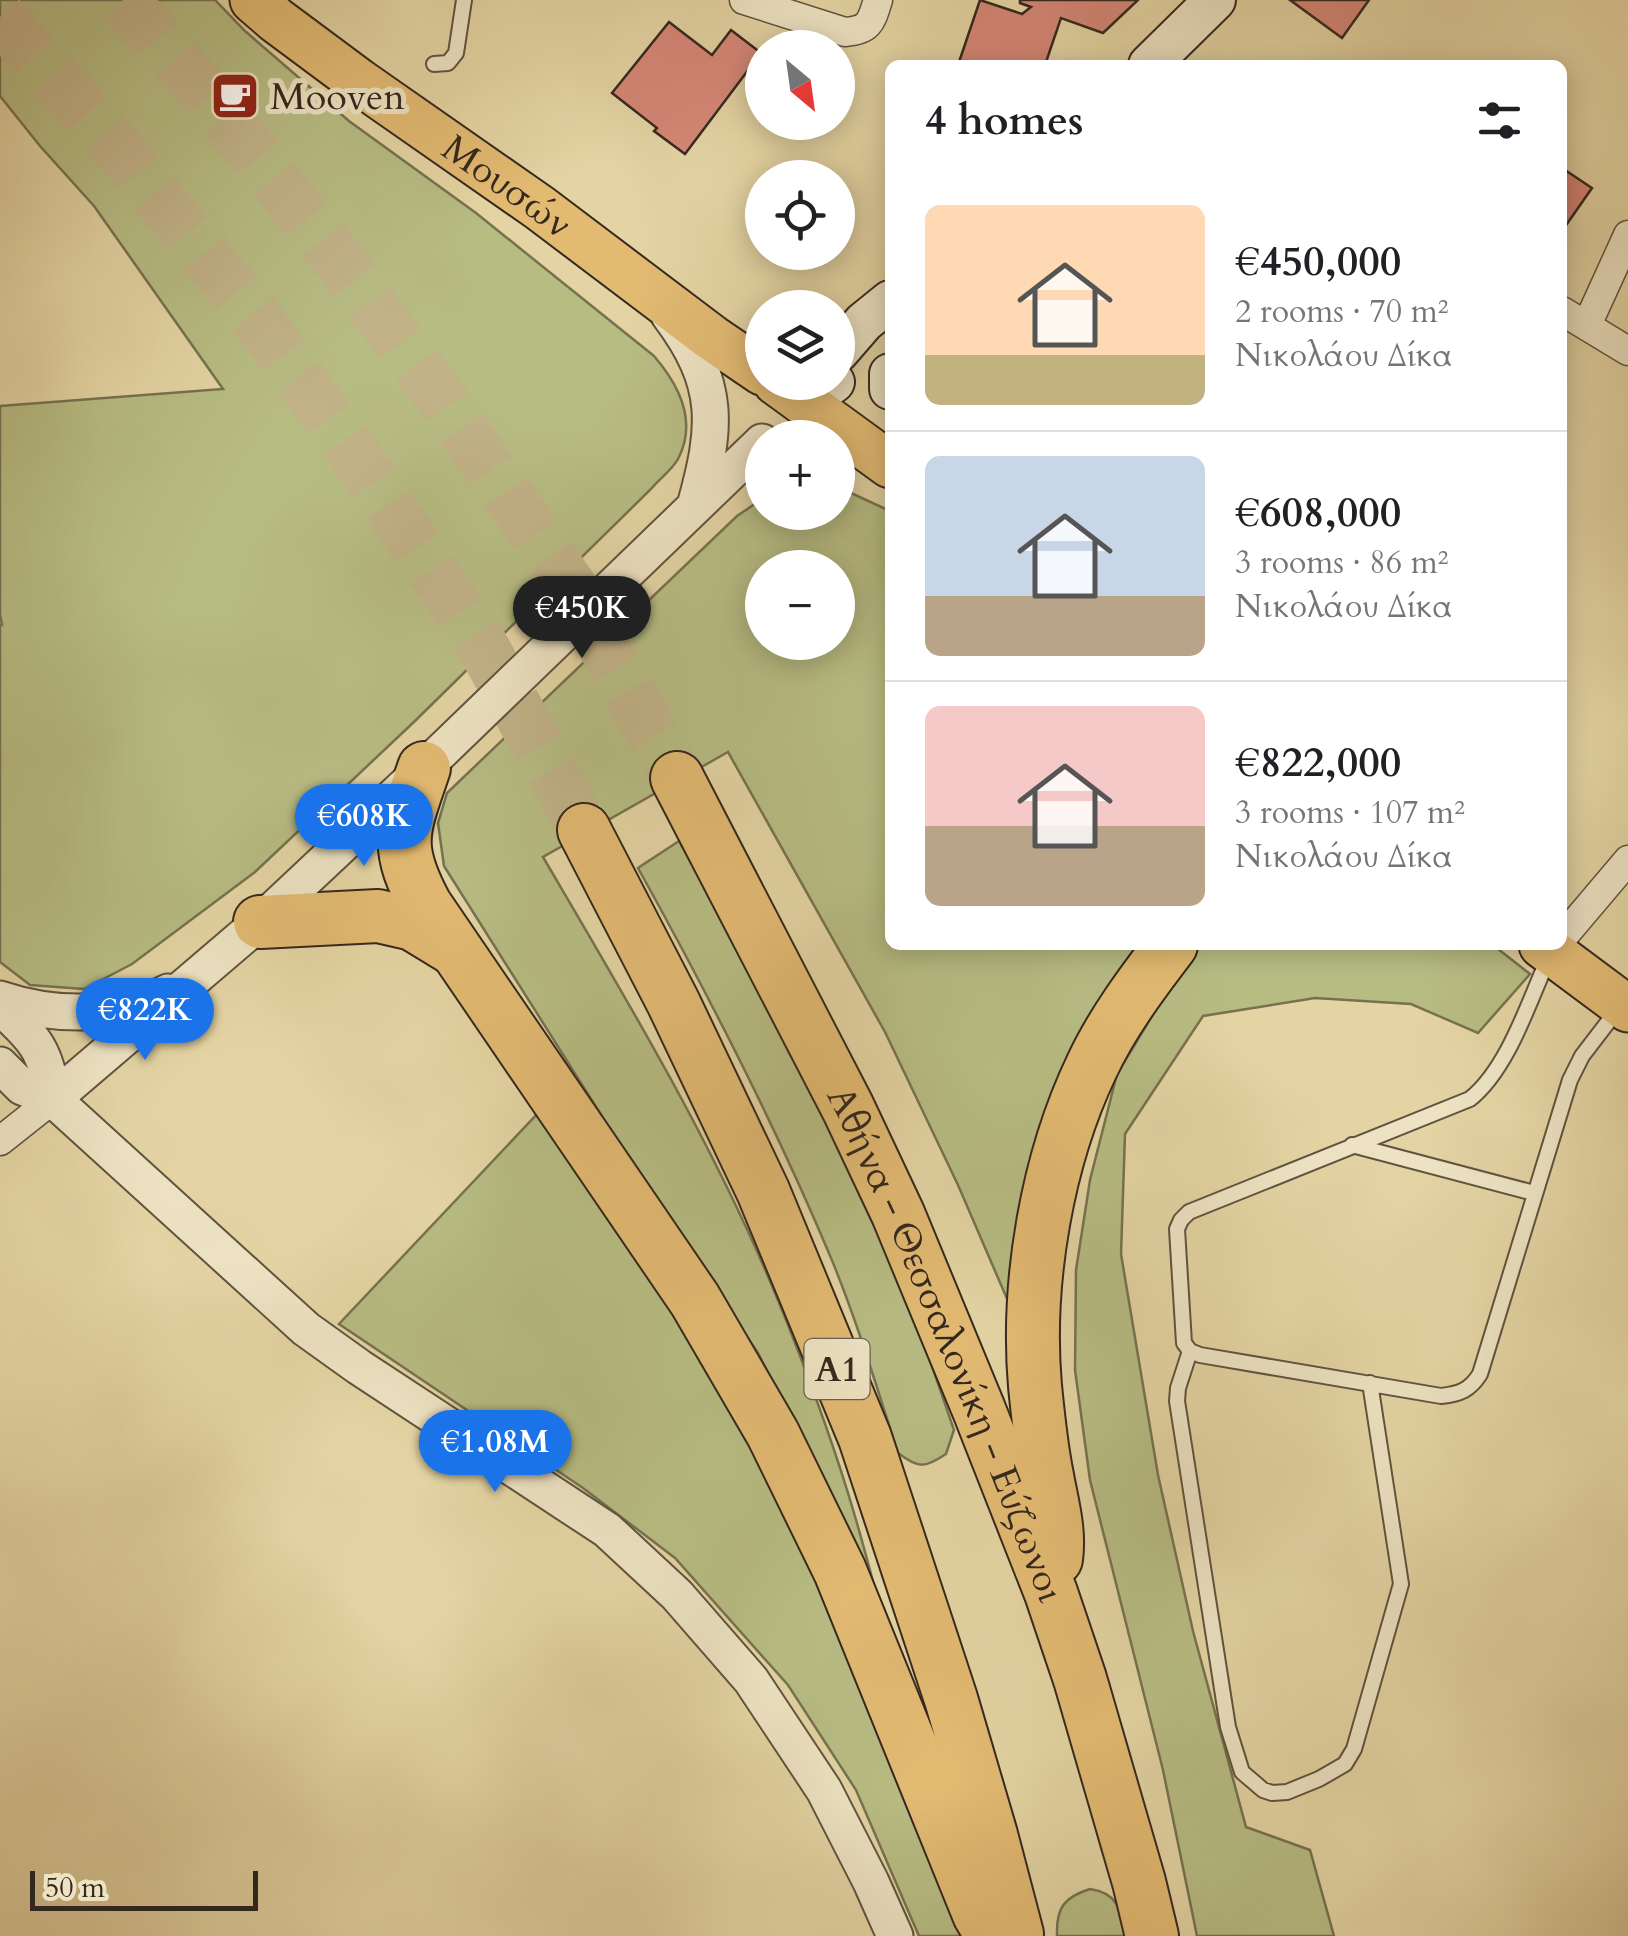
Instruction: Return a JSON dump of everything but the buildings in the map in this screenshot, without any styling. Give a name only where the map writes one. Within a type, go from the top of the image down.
[{"type":"highway","points":[[424,768],[404,827],[405,860],[414,883],[696,1300],[773,1434],[840,1571],[978,1914],[992,1936]]},
{"type":"highway","name":"Αθήνα - Θεσσαλονίκη - Εύζωνοι","points":[[677,778],[794,1002],[898,1214],[1051,1593],[1115,1796],[1152,1936]]},
{"type":"highway","name":"Α1","points":[[584,830],[763,1191],[865,1438],[951,1699],[1017,1936]]},
{"type":"highway","points":[[260,922],[378,916],[412,924],[460,952]]},
{"type":"highway","points":[[1051,1593],[1058,1544],[1032,1351],[1046,1208],[1062,1140],[1094,1062],[1142,982],[1167,950]]},
{"type":"main road","name":"Μουσών","points":[[254,0],[358,81],[540,208],[745,360]]},
{"type":"main road","points":[[1154,60],[1215,0]]},
{"type":"main road","points":[[855,332],[885,306]]},
{"type":"main road","points":[[855,367],[885,339]]},
{"type":"main road","points":[[826,400],[885,461]]},
{"type":"main road","points":[[1559,950],[1625,1007]]},
{"type":"street","points":[[744,0],[845,32],[860,31],[871,22],[878,0]]},
{"type":"street","points":[[1628,236],[1575,318],[1628,351]]},
{"type":"street","points":[[654,294],[682,331],[705,378],[712,433],[695,508]]},
{"type":"street","points":[[783,420],[801,400]]},
{"type":"street","points":[[0,1141],[260,922],[745,459]]},
{"type":"street","points":[[1567,929],[1628,860]]},
{"type":"street","points":[[0,999],[26,1008],[70,1013],[114,1010],[156,998],[195,977]]},
{"type":"street","points":[[0,1008],[36,1044],[48,1067],[52,1099]]},
{"type":"street","points":[[0,1066],[22,1087],[52,1099],[306,1329],[607,1530],[676,1595],[751,1680],[824,1790],[896,1936]]},
{"type":"lane","points":[[434,64],[448,63],[456,53],[464,0]]},
{"type":"lane","points":[[1551,950],[1500,1064],[1484,1088],[1470,1099],[1190,1212],[1181,1220],[1177,1229],[1184,1343],[1190,1351],[1441,1396],[1459,1394],[1472,1386],[1480,1374],[1570,1080],[1582,1056],[1625,1007]]},
{"type":"lane","points":[[1352,1145],[1534,1193]]},
{"type":"lane","points":[[1190,1351],[1177,1400],[1228,1727],[1242,1772],[1263,1790],[1272,1792],[1287,1792],[1346,1764],[1354,1750],[1401,1584],[1370,1384]]},
{"type":"green space","points":[[0,0],[215,0],[349,121],[476,213],[654,356],[678,391],[686,417],[684,445],[672,467],[416,720],[255,872],[132,964],[84,989],[30,985],[0,962],[0,406],[223,389],[94,206],[0,96]]},
{"type":"green space","points":[[855,495],[885,509],[885,950],[1155,950],[1011,1308],[885,1032],[728,752],[543,857],[674,1084],[761,1260],[839,1464],[901,1689],[810,1456],[758,1353],[675,1232],[444,866],[438,823],[447,793],[745,511],[745,530],[855,530]]},
{"type":"green space","points":[[679,841],[754,974],[884,1240],[954,1430],[946,1454],[933,1462],[917,1464],[898,1453],[849,1306],[810,1208],[740,1060],[638,868]]},
{"type":"green space","points":[[1195,950],[1499,950],[1530,974],[1478,1033],[1411,1004],[1315,998],[1203,1016],[1125,1134],[1121,1254],[1158,1475],[1193,1631],[1246,1827],[1310,1850],[1334,1936],[1197,1936],[1163,1770],[1090,1480],[1075,1370],[1076,1270],[1090,1180],[1117,1074]]},
{"type":"green space","points":[[556,1094],[714,1319],[981,1936],[919,1936],[856,1790],[788,1685],[675,1558],[583,1488],[339,1324]]},
{"type":"green space","points":[[1090,1889],[1107,1894],[1117,1904],[1127,1936],[1057,1936],[1063,1905]]},
{"type":"tunnel","points":[[123,0],[205,93],[335,255],[442,399],[571,587],[677,778]]},
{"type":"tunnel","points":[[0,17],[126,158],[255,316],[358,459],[482,645],[584,830]]},
{"type":"place","name":"Mooven","points":[[235,96]]}]
